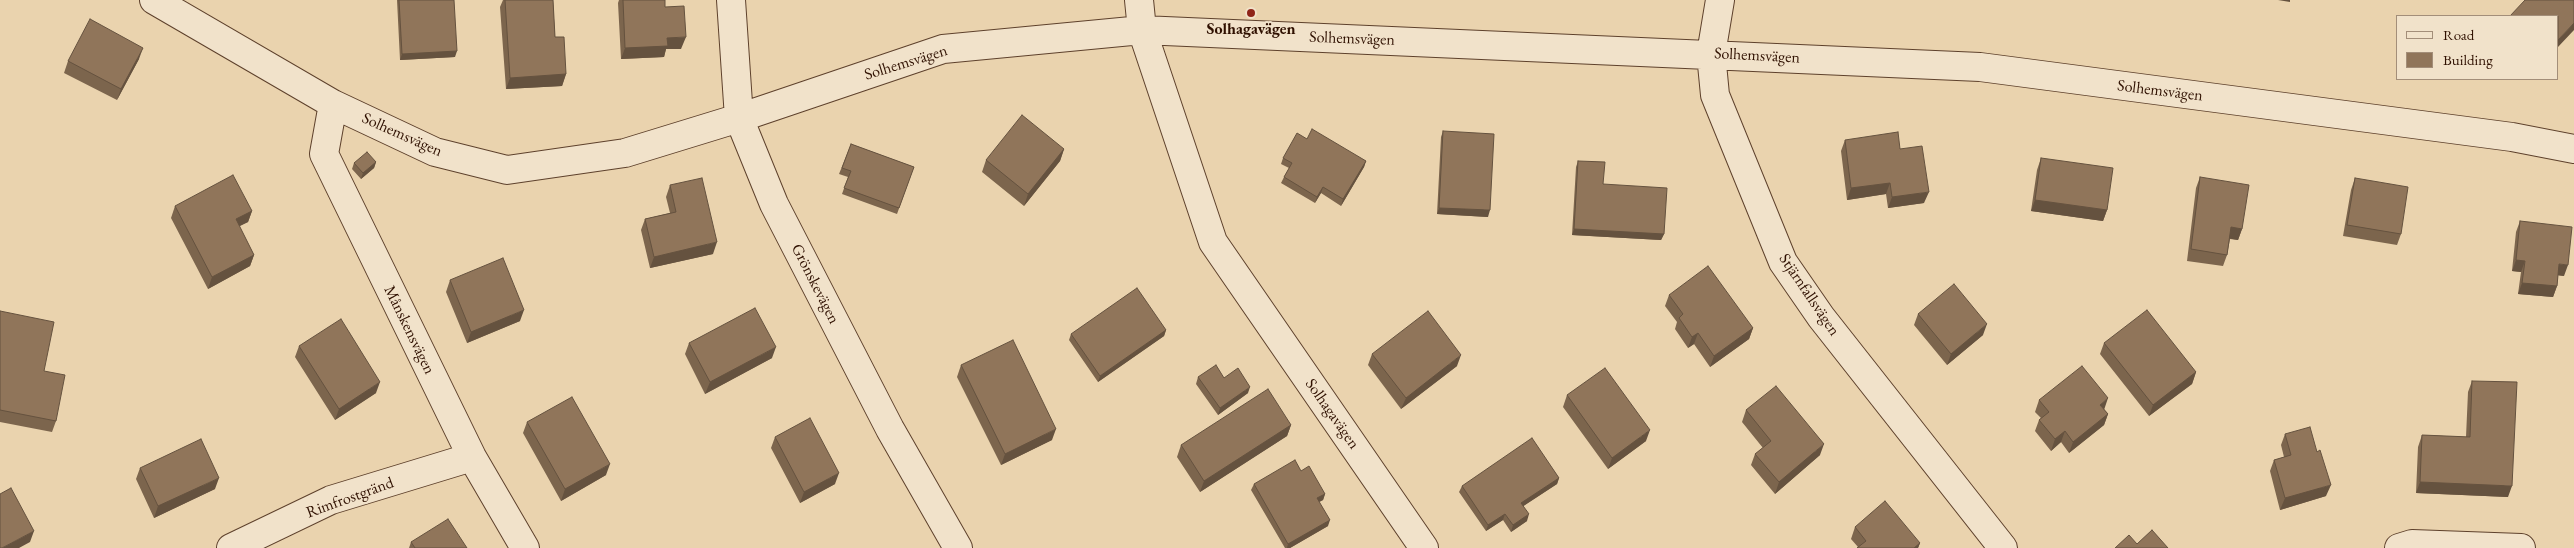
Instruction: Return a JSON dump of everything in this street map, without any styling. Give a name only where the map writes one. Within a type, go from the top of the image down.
[{"type":"street","name":"Solhemsvägen","points":[[154,0],[333,104],[435,152],[507,170],[624,153],[739,118],[943,49],[1142,30],[1980,67],[2502,136],[2574,149]]},
{"type":"street","name":"Grönskevägen","points":[[731,0],[739,118],[778,213],[890,428],[958,548]]},
{"type":"street","name":"Solhagavägen","points":[[1139,0],[1142,30],[1213,242],[1424,548]]},
{"type":"street","name":"Stjärnfallsvägen","points":[[1720,0],[1711,54],[1715,95],[1783,262],[1821,318],[2003,548]]},
{"type":"street","name":"Månskensvägen","points":[[333,104],[324,154],[472,457],[525,548]]},
{"type":"street","name":"Rimfrostgränd","points":[[232,548],[331,500],[472,457]]},
{"type":"street","points":[[2399,548],[2412,544],[2521,548]]},
{"type":"building","points":[[399,0],[454,0],[457,51],[402,54]]},
{"type":"building","points":[[505,0],[553,0],[555,37],[564,37],[566,74],[510,78]]},
{"type":"building","points":[[623,0],[665,0],[665,7],[684,6],[686,37],[667,38],[668,46],[625,48]]},
{"type":"building","points":[[2525,0],[2574,0],[2574,23],[2559,39],[2559,15],[2511,15]]},
{"type":"building","points":[[90,19],[143,48],[121,89],[68,61]]},
{"type":"building","points":[[1022,115],[1064,149],[1028,194],[986,160]]},
{"type":"building","points":[[1312,129],[1366,161],[1343,199],[1323,187],[1317,197],[1284,177],[1292,163],[1283,158],[1297,133],[1307,139]]},
{"type":"building","points":[[1443,131],[1494,134],[1490,210],[1439,208]]},
{"type":"building","points":[[1898,132],[1900,149],[1922,146],[1929,192],[1892,197],[1890,183],[1851,188],[1845,140]]},
{"type":"building","points":[[851,144],[914,167],[899,208],[844,188],[851,171],[842,168]]},
{"type":"building","points":[[367,152],[376,162],[363,173],[354,163]]},
{"type":"building","points":[[2041,158],[2113,168],[2107,210],[2035,200]]},
{"type":"building","points":[[1578,161],[1605,162],[1603,184],[1667,188],[1664,234],[1574,229]]},
{"type":"building","points":[[233,175],[252,211],[236,219],[254,255],[212,277],[175,206]]},
{"type":"building","points":[[2200,177],[2249,185],[2242,229],[2231,227],[2227,255],[2191,249]]},
{"type":"building","points":[[702,178],[717,242],[654,257],[645,219],[676,212],[670,185]]},
{"type":"building","points":[[2355,178],[2408,187],[2401,234],[2347,225]]},
{"type":"building","points":[[2520,221],[2572,227],[2568,265],[2559,264],[2557,286],[2522,283],[2525,261],[2516,260]]},
{"type":"building","points":[[503,258],[524,310],[471,332],[450,280]]},
{"type":"building","points":[[1708,266],[1753,328],[1714,356],[1698,333],[1692,337],[1679,318],[1683,314],[1669,295]]},
{"type":"building","points":[[1954,284],[1987,324],[1951,354],[1918,314]]},
{"type":"building","points":[[1137,288],[1166,330],[1100,376],[1071,334]]},
{"type":"building","points":[[755,308],[776,347],[710,382],[689,343]]},
{"type":"building","points":[[2147,310],[2196,372],[2153,405],[2104,343]]},
{"type":"building","points":[[0,311],[54,322],[44,371],[65,375],[56,421],[0,410]]},
{"type":"building","points":[[1428,311],[1461,355],[1406,398],[1372,354]]},
{"type":"building","points":[[341,319],[380,382],[339,409],[299,346]]},
{"type":"building","points":[[1013,340],[1056,429],[1005,454],[961,365]]},
{"type":"building","points":[[1216,365],[1224,378],[1238,368],[1250,387],[1220,408],[1198,377]]},
{"type":"building","points":[[2082,366],[2108,398],[2100,405],[2108,414],[2073,442],[2065,431],[2055,439],[2039,420],[2049,412],[2039,400]]},
{"type":"building","points":[[1605,368],[1650,430],[1612,458],[1567,395]]},
{"type":"building","points":[[2472,381],[2517,382],[2512,486],[2420,482],[2422,435],[2470,437]]},
{"type":"building","points":[[1776,386],[1824,444],[1779,482],[1755,454],[1771,441],[1746,410]]},
{"type":"building","points":[[1268,389],[1291,425],[1204,481],[1181,445]]},
{"type":"building","points":[[572,397],[610,464],[565,489],[527,422]]},
{"type":"building","points":[[810,418],[839,473],[804,492],[775,437]]},
{"type":"building","points":[[2310,427],[2317,452],[2320,450],[2331,485],[2285,498],[2274,460],[2291,455],[2285,434]]},
{"type":"building","points":[[1532,438],[1559,478],[1521,503],[1529,514],[1513,525],[1505,514],[1488,525],[1462,486]]},
{"type":"building","points":[[201,439],[219,478],[158,506],[140,468]]},
{"type":"building","points":[[1295,460],[1301,471],[1309,466],[1325,494],[1317,498],[1330,520],[1288,544],[1254,484]]},
{"type":"building","points":[[11,488],[34,531],[0,548],[0,494]]},
{"type":"building","points":[[1885,501],[1920,543],[1914,548],[1857,548],[1866,541],[1855,527]]},
{"type":"building","points":[[448,519],[467,548],[415,548],[411,542]]},
{"type":"building","points":[[2152,530],[2168,548],[2115,548],[2129,535],[2137,544]]},
{"type":"place","name":"Solhagavägen","points":[[1251,13]]}]
